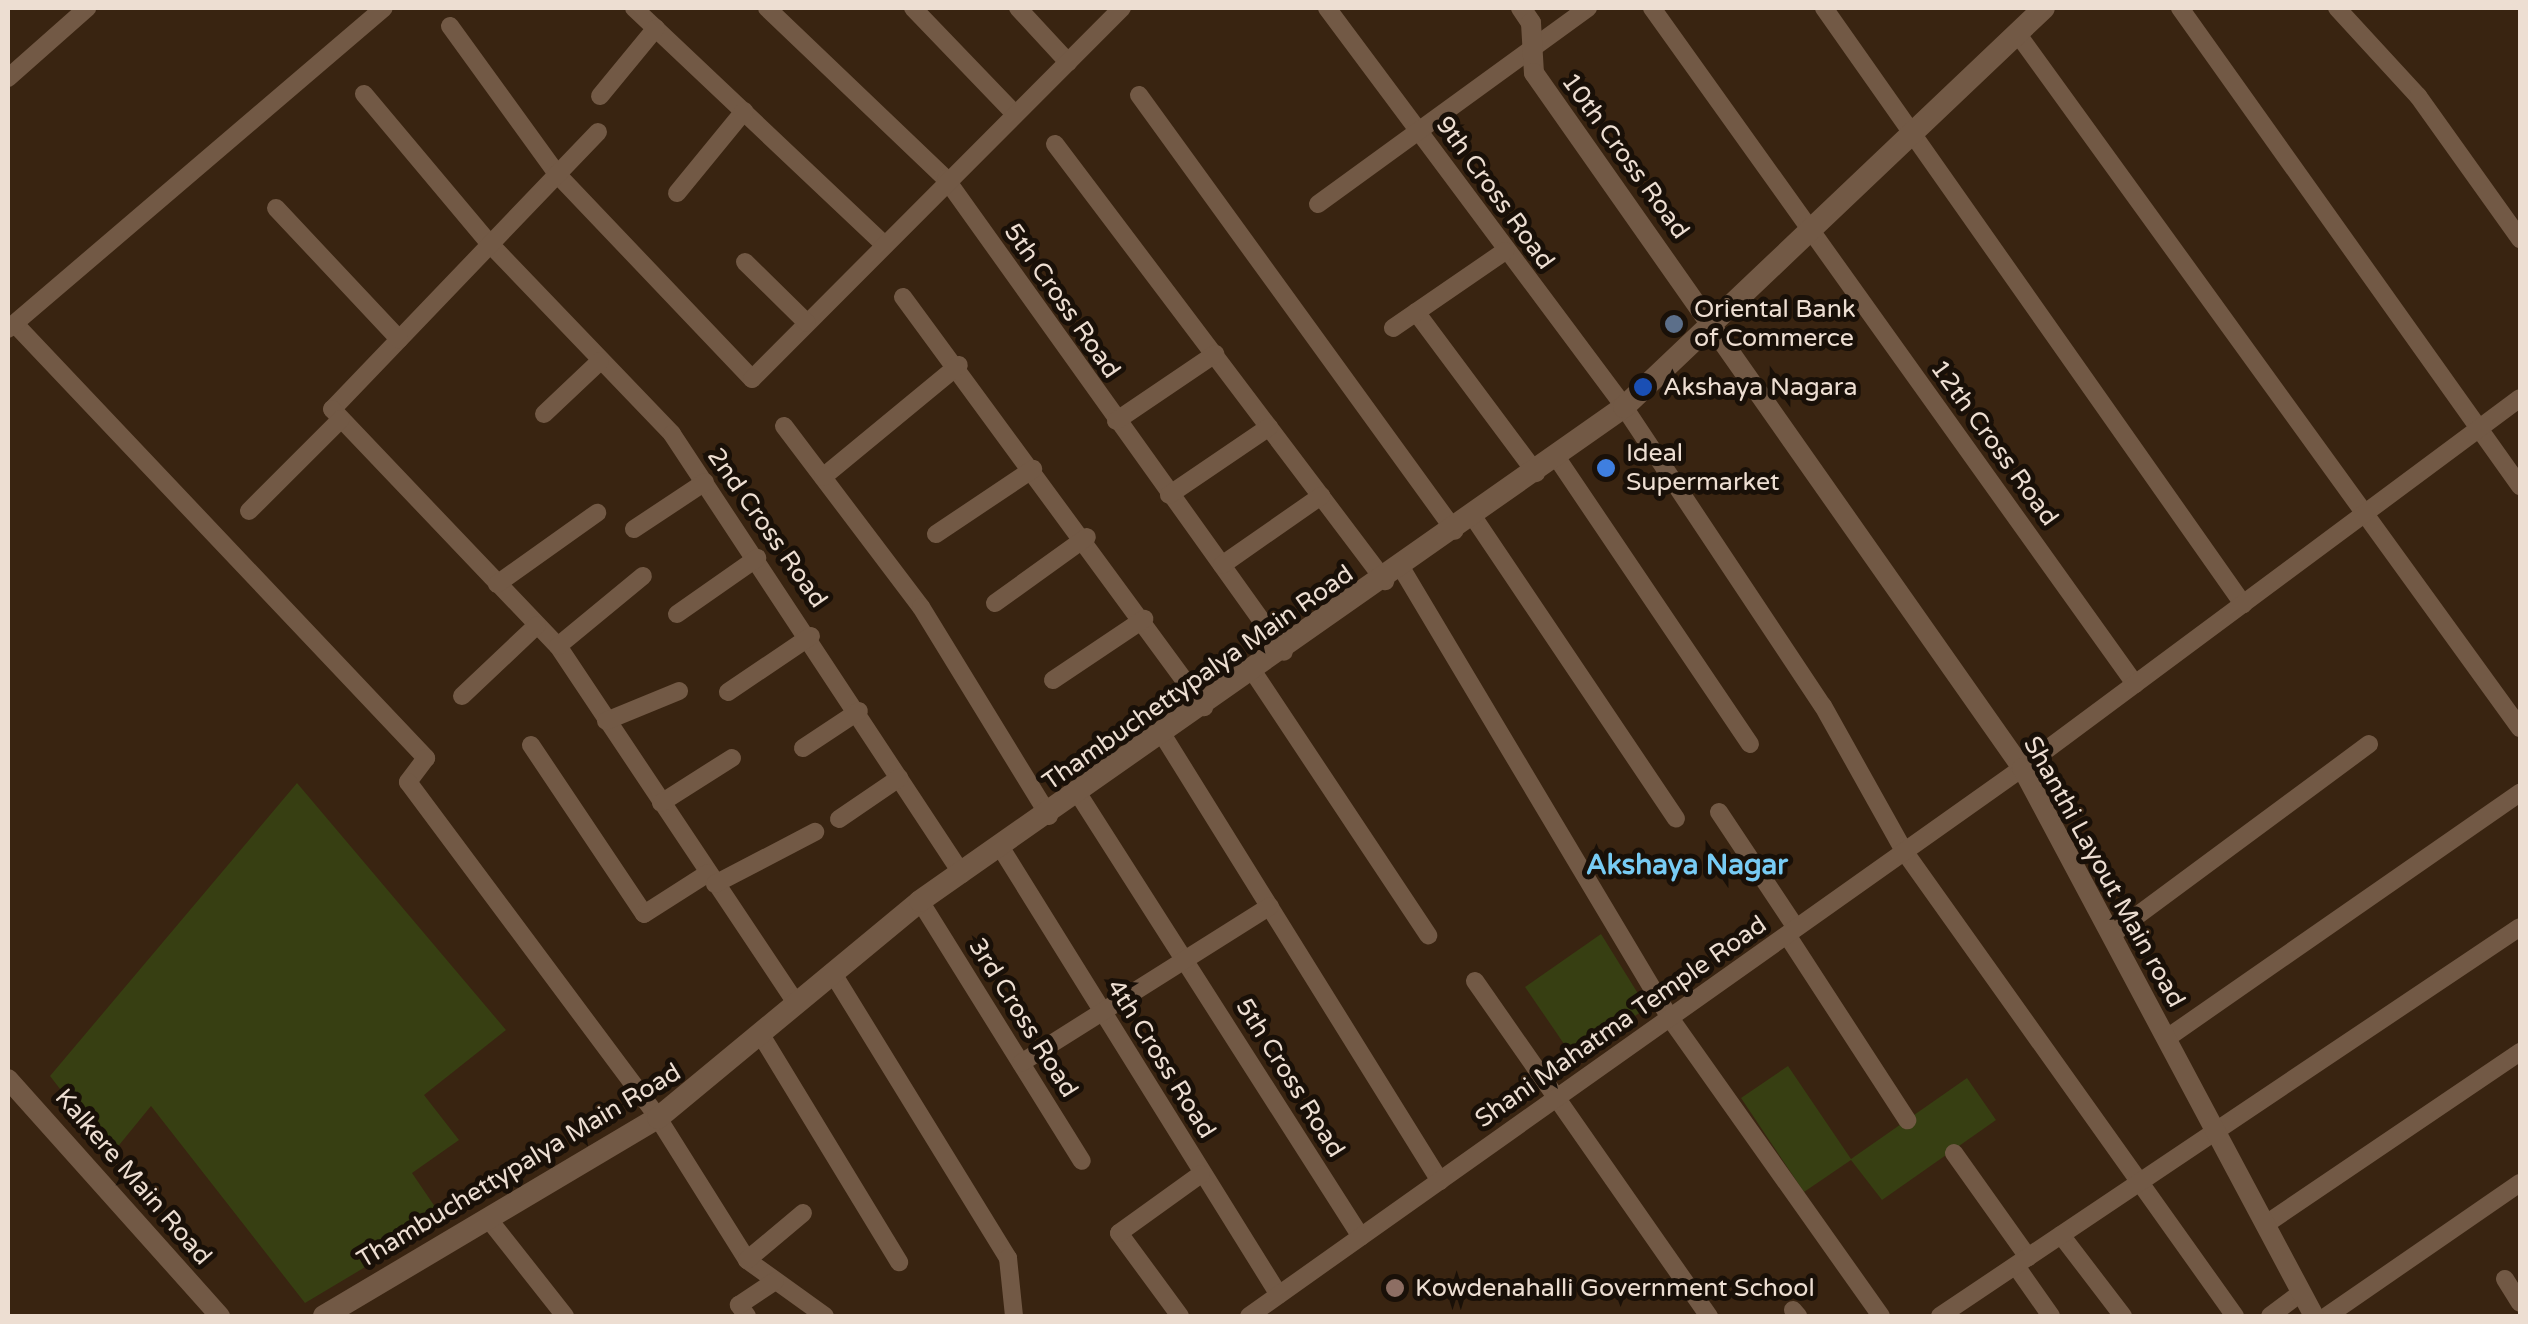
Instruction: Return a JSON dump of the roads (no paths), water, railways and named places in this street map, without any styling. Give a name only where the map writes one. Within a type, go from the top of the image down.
[{"type":"main road","name":"Thambuchettypalya Main Road","points":[[324,1316],[658,1118],[920,901],[1164,737],[1557,458],[1624,407],[1716,324],[2044,8]]},
{"type":"street","points":[[8,78],[87,8]]},
{"type":"street","points":[[384,8],[11,327],[426,758],[408,782],[658,1118],[747,1260],[825,1316]]},
{"type":"street","points":[[634,8],[885,245]]},
{"type":"street","name":"5th Cross Road","points":[[767,8],[946,179],[1284,652]]},
{"type":"street","points":[[913,8],[1015,114]]},
{"type":"street","points":[[1018,8],[1068,62]]},
{"type":"street","points":[[450,26],[557,174],[752,379],[946,179],[1120,8]]},
{"type":"street","name":"9th Cross Road","points":[[1328,8],[1624,407],[1823,706],[1904,850],[2141,1178],[2234,1316]]},
{"type":"street","name":"10th Cross Road","points":[[1520,8],[1533,51],[1534,73],[1716,324]]},
{"type":"street","points":[[1318,204],[1588,8]]},
{"type":"street","name":"12th Cross Road","points":[[1652,8],[2135,684]]},
{"type":"street","points":[[1825,8],[2242,604]]},
{"type":"street","points":[[2180,8],[2520,486]]},
{"type":"street","points":[[2337,8],[2418,96],[2520,239]]},
{"type":"street","points":[[600,96],[656,28]]},
{"type":"street","points":[[2017,33],[2520,728]]},
{"type":"street","name":"2nd Cross Road","points":[[364,94],[490,244],[600,362],[624,377],[705,482],[811,636],[962,874]]},
{"type":"street","points":[[1139,95],[1465,524],[1676,819]]},
{"type":"street","points":[[677,193],[744,111]]},
{"type":"street","points":[[598,132],[332,409],[558,646],[796,1003]]},
{"type":"street","points":[[1056,144],[1321,496],[1393,575],[1670,1018],[1881,1316]]},
{"type":"street","points":[[276,208],[399,339]]},
{"type":"street","points":[[1393,328],[1505,251]]},
{"type":"street","points":[[744,262],[807,323]]},
{"type":"street","points":[[902,297],[960,365],[1088,538],[1204,707]]},
{"type":"street","points":[[1416,312],[1536,473]]},
{"type":"street","name":"Shanthi Layout Main road","points":[[1716,324],[2022,768],[2314,1316]]},
{"type":"street","points":[[1116,421],[1214,354]]},
{"type":"street","points":[[544,414],[600,362]]},
{"type":"street","points":[[823,477],[960,365]]},
{"type":"street","name":"Shani Mahatma Temple Road","points":[[1249,1316],[2022,768],[2520,398]]},
{"type":"street","points":[[249,511],[342,419]]},
{"type":"street","points":[[784,426],[921,608],[1050,816]]},
{"type":"street","points":[[1168,494],[1269,427]]},
{"type":"street","points":[[1557,458],[1750,744]]},
{"type":"street","points":[[936,534],[1034,469]]},
{"type":"street","points":[[634,528],[705,482]]},
{"type":"street","points":[[1222,566],[1321,496]]},
{"type":"street","points":[[497,584],[597,513]]},
{"type":"street","points":[[995,603],[1088,538]]},
{"type":"street","points":[[677,614],[757,558]]},
{"type":"street","points":[[558,646],[643,576]]},
{"type":"street","points":[[1052,680],[1144,618]]},
{"type":"street","points":[[462,696],[537,625]]},
{"type":"street","points":[[728,692],[811,636]]},
{"type":"street","points":[[1254,673],[1428,935]]},
{"type":"street","points":[[606,721],[679,691]]},
{"type":"street","points":[[803,748],[859,711]]},
{"type":"street","points":[[1164,737],[1440,1181]]},
{"type":"street","points":[[2112,934],[2369,744]]},
{"type":"street","points":[[531,745],[644,914],[815,832]]},
{"type":"street","points":[[661,803],[732,758]]},
{"type":"street","points":[[839,819],[899,778]]},
{"type":"street","points":[[2167,1038],[2520,793]]},
{"type":"street","name":"5th Cross Road","points":[[1079,795],[1361,1237]]},
{"type":"street","points":[[1719,812],[1907,1120]]},
{"type":"street","name":"4th Cross Road","points":[[1001,848],[1279,1295]]},
{"type":"street","name":"3rd Cross Road","points":[[920,901],[1082,1161]]},
{"type":"street","points":[[1021,1063],[1270,906]]},
{"type":"street","points":[[1940,1316],[2520,927]]},
{"type":"street","points":[[832,972],[1008,1258],[1014,1316]]},
{"type":"street","points":[[1476,981],[1709,1316]]},
{"type":"street","points":[[761,1035],[899,1262]]},
{"type":"street","points":[[2266,1224],[2520,1052]]},
{"type":"street","name":"Kalkere Main Road","points":[[9,1074],[220,1316]]},
{"type":"street","points":[[1954,1153],[2022,1261],[2051,1316]]},
{"type":"street","points":[[1180,1316],[1119,1233],[1202,1174]]},
{"type":"street","points":[[2326,1316],[2520,1183]]},
{"type":"street","points":[[747,1260],[803,1214]]},
{"type":"street","points":[[490,1221],[566,1316]]},
{"type":"street","points":[[2061,1234],[2123,1316]]},
{"type":"street","points":[[2505,1278],[2520,1304]]},
{"type":"street","points":[[747,1316],[739,1305],[775,1281]]},
{"type":"street","points":[[2270,1316],[2301,1293]]},
{"type":"place","name":"Oriental Bank of Commerce","points":[[1674,324]]},
{"type":"place","name":"Akshaya Nagara","points":[[1643,387]]},
{"type":"place","name":"Ideal Supermarket","points":[[1606,468]]},
{"type":"place","name":"Kowdenahalli Government School","points":[[1395,1288]]},
{"type":"district","name":"Akshaya Nagar","points":[[1687,865]]}]
